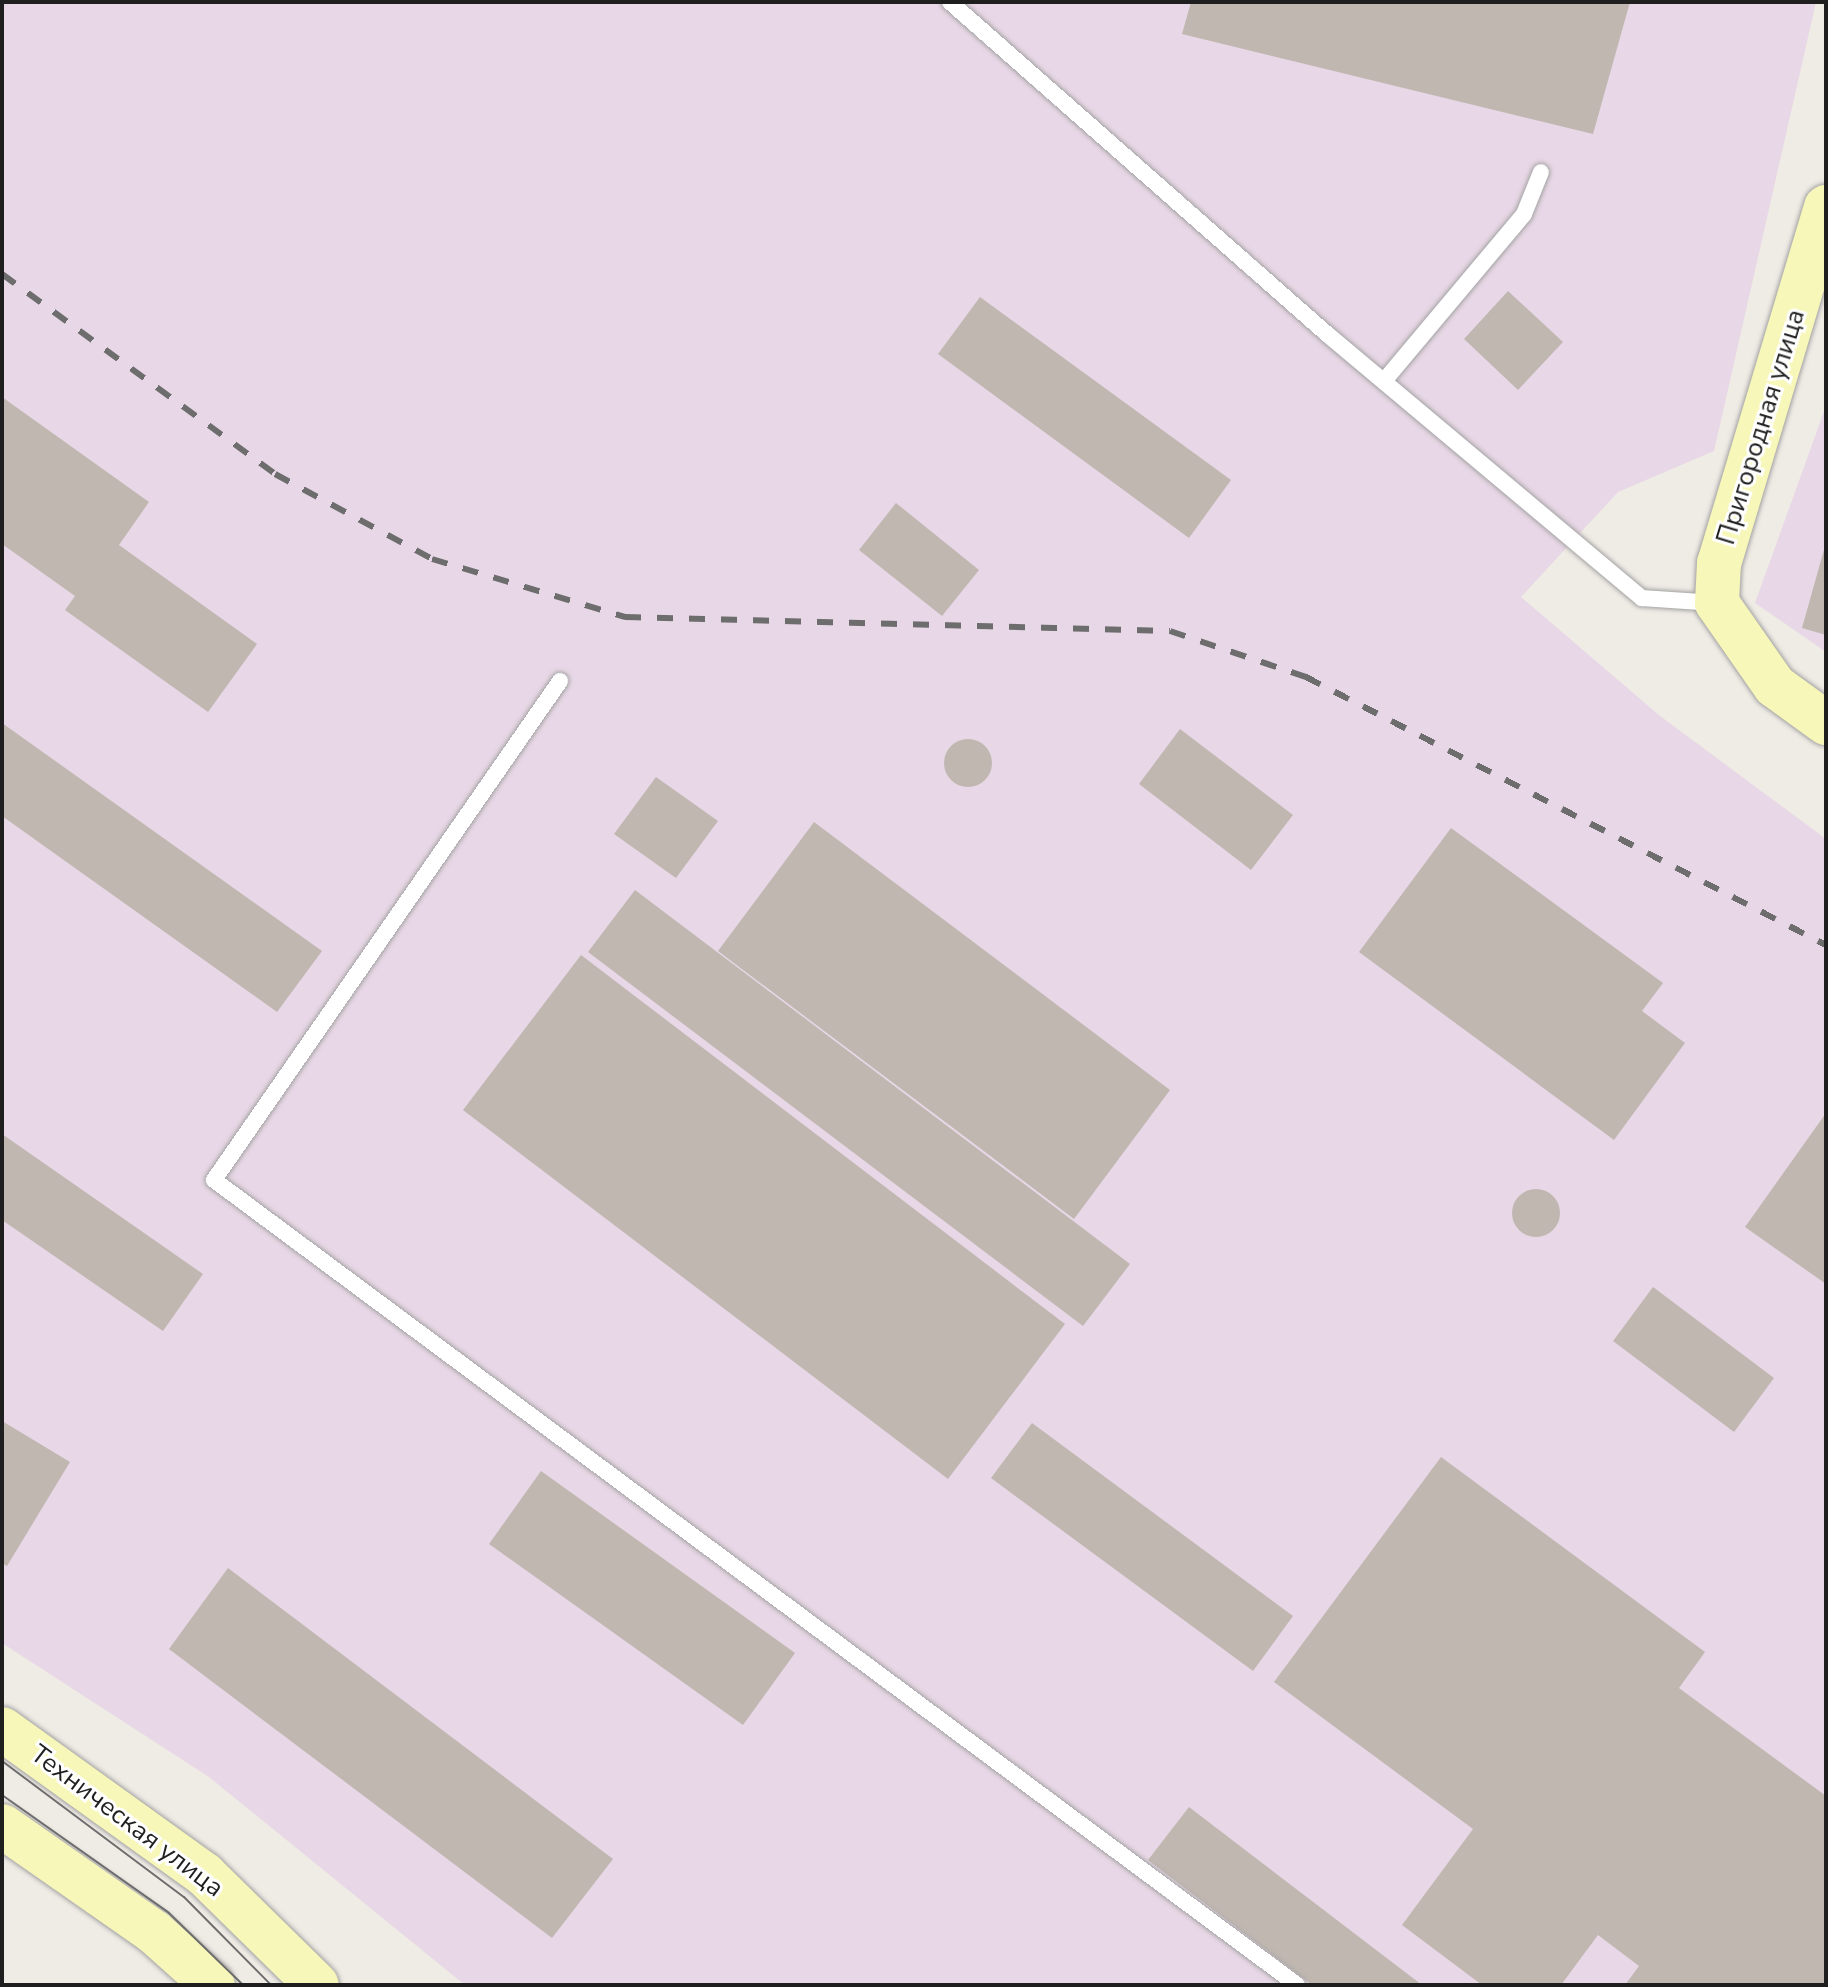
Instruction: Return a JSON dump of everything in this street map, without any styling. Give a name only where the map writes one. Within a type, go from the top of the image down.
[{"type":"main road","name":"Пригородная улица","points":[[1717,603],[1719,563],[1821,251],[1826,207]]},
{"type":"main road","points":[[1717,603],[1775,686],[1826,723]]},
{"type":"main road","name":"Техническая улица","points":[[2,1729],[204,1874],[317,1985]]},
{"type":"main road","points":[[2,1826],[154,1932],[213,1985]]},
{"type":"lane","points":[[950,2],[1384,381],[1642,598],[1717,603]]},
{"type":"lane","points":[[1384,381],[1524,214],[1541,172]]},
{"type":"lane","points":[[560,681],[214,1180],[1297,1985]]},
{"type":"shaded area","points":[[2,2],[1816,2],[1714,451],[1618,492],[1521,597],[1660,716],[1826,839],[1826,1985],[465,1985],[209,1777],[2,1643]]},
{"type":"shaded area","points":[[1826,406],[1826,652],[1755,603]]},
{"type":"building","points":[[1191,2],[1630,2],[1593,134],[1182,34]]},
{"type":"building","points":[[1508,291],[1563,342],[1518,390],[1464,339]]},
{"type":"building","points":[[980,297],[1231,480],[1189,538],[938,354]]},
{"type":"building","points":[[2,397],[149,502],[119,545],[257,644],[208,712],[65,610],[75,596],[2,544]]},
{"type":"building","points":[[896,503],[979,570],[942,616],[859,550]]},
{"type":"building","points":[[1826,546],[1826,635],[1802,628]]},
{"type":"building","points":[[2,723],[322,951],[277,1012],[2,816]]},
{"type":"building","points":[[1180,729],[1293,815],[1251,870],[1139,784]]},
{"type":"building","points":[[968,739],[977,740],[985,746],[991,754],[991,772],[985,780],[977,786],[968,787],[959,786],[951,780],[945,772],[944,763],[945,754],[951,746],[959,740]]},
{"type":"building","points":[[656,777],[718,821],[676,878],[614,834]]},
{"type":"building","points":[[814,822],[1170,1090],[1074,1219],[718,951]]},
{"type":"building","points":[[1451,828],[1663,983],[1642,1011],[1685,1043],[1614,1140],[1359,952]]},
{"type":"building","points":[[635,890],[1130,1264],[1083,1326],[588,952]]},
{"type":"building","points":[[581,955],[1065,1324],[948,1479],[463,1110]]},
{"type":"building","points":[[1826,1113],[1826,1284],[1745,1227]]},
{"type":"building","points":[[2,1134],[203,1274],[163,1331],[2,1220]]},
{"type":"building","points":[[1536,1189],[1545,1190],[1553,1196],[1559,1204],[1559,1222],[1553,1230],[1545,1236],[1536,1237],[1527,1236],[1519,1230],[1513,1222],[1512,1213],[1513,1204],[1519,1196],[1527,1190]]},
{"type":"building","points":[[1653,1287],[1774,1378],[1734,1432],[1613,1341]]},
{"type":"building","points":[[2,1421],[70,1462],[7,1566],[2,1563]]},
{"type":"building","points":[[1032,1423],[1293,1616],[1253,1671],[991,1478]]},
{"type":"building","points":[[1441,1457],[1705,1652],[1679,1688],[1826,1796],[1826,1985],[1625,1985],[1639,1966],[1598,1935],[1561,1985],[1482,1985],[1402,1925],[1473,1829],[1274,1682]]},
{"type":"building","points":[[541,1471],[795,1653],[743,1725],[489,1544]]},
{"type":"building","points":[[228,1568],[613,1859],[552,1938],[169,1649]]},
{"type":"building","points":[[1189,1807],[1422,1985],[1312,1985],[1148,1860]]},
{"type":"tram line","points":[[2,1761],[184,1897],[271,1985]]},
{"type":"tram line","points":[[2,1795],[169,1913],[243,1985]]},
{"type":"railway","points":[[2,274],[275,474],[432,559],[625,617],[1170,631],[1306,677],[1826,945]]}]
